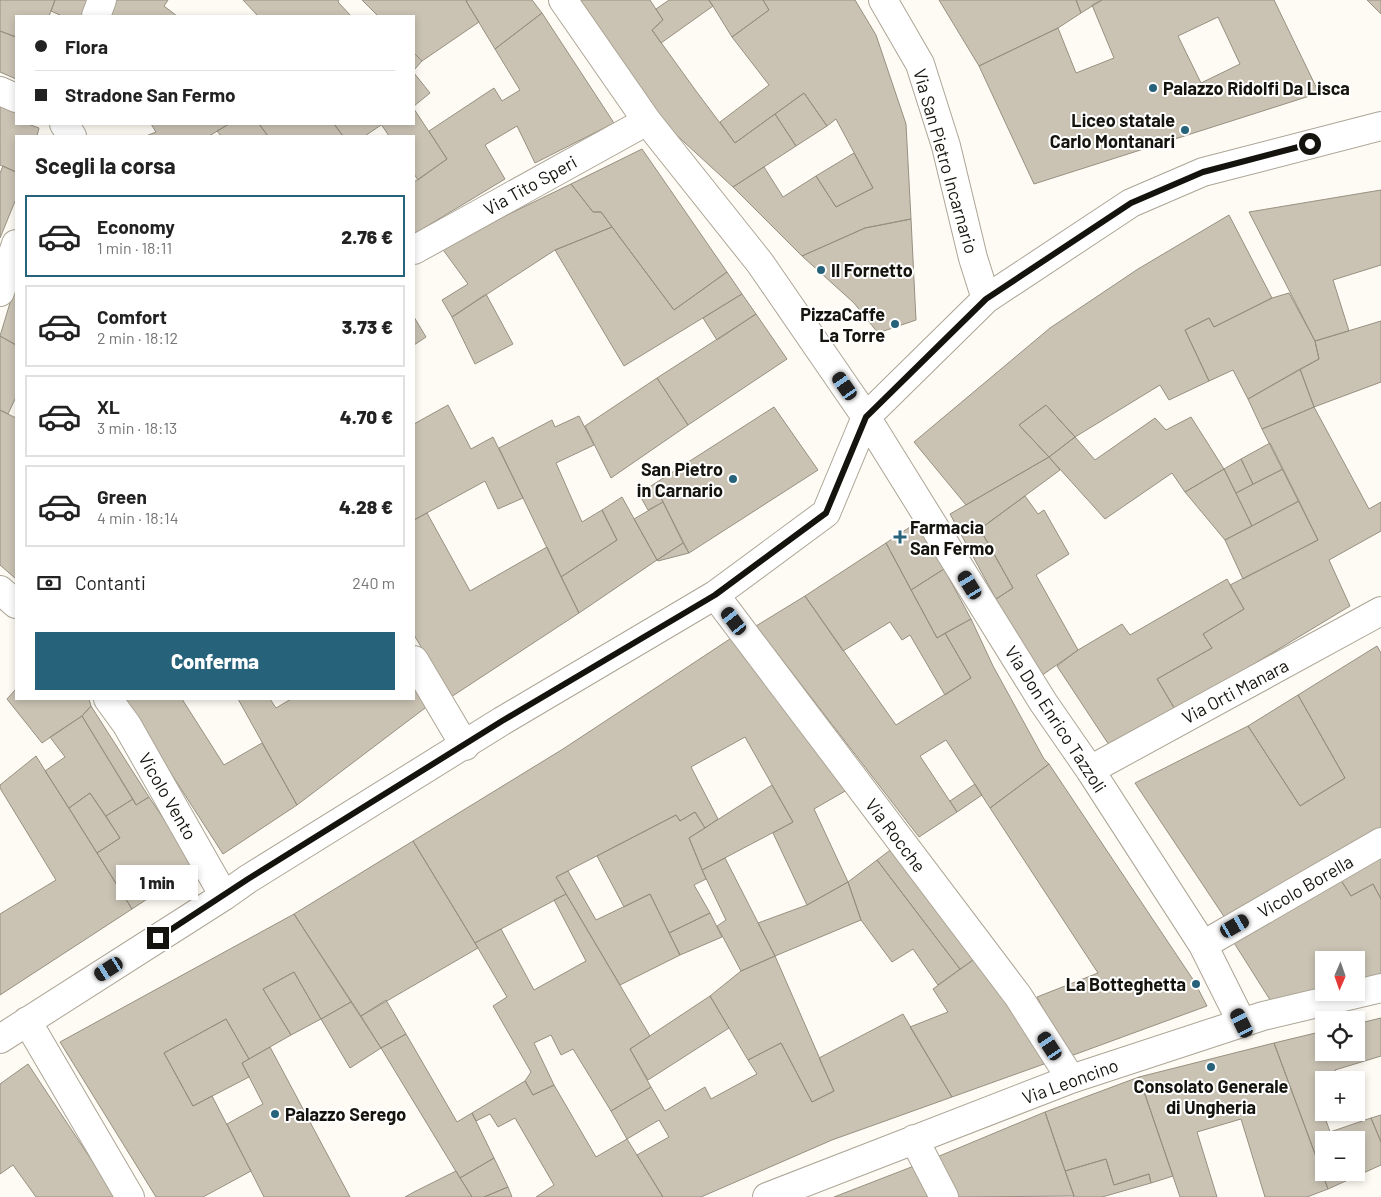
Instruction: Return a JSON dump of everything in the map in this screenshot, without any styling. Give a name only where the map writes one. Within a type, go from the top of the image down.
[{"type":"street","points":[[96,15],[102,0]]},
{"type":"street","name":"Via Don Enrico Tazzoli","points":[[563,0],[647,121],[760,263],[866,417],[1043,702],[1090,770],[1203,945],[1242,1023]]},
{"type":"street","name":"Via San Pietro Incarnario","points":[[883,0],[920,64],[946,146],[986,299]]},
{"type":"street","points":[[0,91],[15,98]]},
{"type":"street","name":"Via Tito Speri","points":[[415,249],[647,121]]},
{"type":"street","points":[[0,1039],[248,879],[465,746],[502,721],[715,595],[826,513],[866,417],[986,299],[1131,203],[1203,172],[1381,126]]},
{"type":"street","points":[[0,292],[15,247]]},
{"type":"street","points":[[0,590],[15,603]]},
{"type":"street","name":"Via Rocche","points":[[715,595],[1018,996],[1071,1079]]},
{"type":"street","name":"Via Orti Manara","points":[[1090,770],[1381,612]]},
{"type":"street","points":[[415,662],[465,746]]},
{"type":"street","name":"Vicolo Vento","points":[[109,700],[127,725],[224,896]]},
{"type":"street","name":"Vicolo Borella","points":[[1203,945],[1381,842]]},
{"type":"street","name":"Via Leoncino","points":[[767,1197],[1071,1079],[1263,1016],[1381,988]]},
{"type":"street","points":[[27,1021],[130,1197]]},
{"type":"street","points":[[914,1139],[944,1197]]},
{"type":"building","points":[[0,0],[55,0],[49,15],[15,15],[15,37],[0,31]]},
{"type":"building","points":[[55,0],[88,0],[82,15],[60,15],[51,11]]},
{"type":"building","points":[[115,0],[168,0],[164,6],[176,15],[108,15]]},
{"type":"building","points":[[243,0],[339,0],[338,2],[350,15],[257,15]]},
{"type":"building","points":[[362,0],[468,0],[466,1],[479,22],[422,61],[415,54],[415,15],[377,15]]},
{"type":"building","points":[[532,0],[542,13],[495,49],[466,1]]},
{"type":"building","points":[[571,0],[650,0],[663,20],[652,30],[735,143],[775,114],[796,146],[733,187],[660,120]]},
{"type":"building","points":[[669,0],[709,0],[713,6],[661,43],[652,30],[663,20],[656,9]]},
{"type":"building","points":[[709,0],[763,0],[769,10],[732,37]]},
{"type":"building","points":[[763,0],[855,0],[876,35],[906,124],[911,219],[865,228],[802,256],[733,187],[764,167],[783,197],[816,176],[836,207],[873,188],[836,119],[827,126],[804,93],[735,143],[720,122],[769,85],[732,37],[769,10]]},
{"type":"building","points":[[939,0],[1076,0],[1081,13],[1058,28],[979,66]]},
{"type":"building","points":[[1076,0],[1102,0],[1081,13]]},
{"type":"building","name":"Palazzo Ridolfi Da Lisca","points":[[1102,0],[1274,0],[1319,93],[1034,184],[979,66],[1058,28],[1076,73],[1114,58],[1092,5]],"holes":[[[1218,17],[1240,64],[1201,83],[1178,36]]]},
{"type":"building","points":[[1367,0],[1381,0],[1381,14]]},
{"type":"building","points":[[542,13],[614,123],[535,163],[517,126],[485,145],[505,179],[415,233],[415,181],[447,159],[429,131],[494,88],[502,101],[520,90],[495,49]]},
{"type":"building","points":[[0,31],[15,37],[15,79],[0,72]]},
{"type":"building","points":[[415,54],[422,61],[415,69]]},
{"type":"building","points":[[415,74],[430,93],[415,105]]},
{"type":"building","points":[[804,93],[827,126],[796,146],[775,114]]},
{"type":"building","points":[[0,106],[15,113],[15,125],[31,125],[39,128],[37,135],[15,135],[15,172],[0,165]]},
{"type":"building","points":[[415,111],[447,159],[418,180],[415,176],[415,135],[388,135],[382,125],[415,125]]},
{"type":"building","points":[[152,125],[227,125],[211,135],[148,135],[156,132]]},
{"type":"building","points":[[227,125],[260,125],[267,135],[220,135],[217,131]]},
{"type":"building","points":[[260,125],[335,125],[342,135],[267,135]]},
{"type":"building","points":[[335,125],[381,125],[366,135],[342,135]]},
{"type":"building","points":[[642,149],[727,272],[674,310],[601,212],[593,212],[571,184]]},
{"type":"building","points":[[854,153],[873,188],[836,207],[816,176]]},
{"type":"building","points":[[3,166],[15,172],[15,201],[0,238],[0,173]]},
{"type":"building","points":[[571,184],[593,212],[601,212],[612,227],[555,250],[452,317],[442,300],[468,284],[441,247]]},
{"type":"building","points":[[1381,190],[1381,265],[1333,280],[1349,331],[1315,341],[1249,212]]},
{"type":"building","points":[[1229,215],[1272,298],[1214,327],[1209,318],[1185,330],[1209,381],[1169,400],[1160,385],[1075,437],[1046,405],[1019,425],[1049,457],[966,505],[914,442],[1050,328],[1138,269]]},
{"type":"building","points":[[911,219],[916,320],[878,333],[854,303],[802,256],[865,228]]},
{"type":"building","points":[[612,227],[674,310],[727,272],[742,294],[624,366],[555,250]]},
{"type":"building","points":[[15,286],[15,344],[0,336]]},
{"type":"building","points":[[1289,293],[1315,341],[1319,359],[1248,399],[1233,370],[1209,381],[1185,330],[1209,318],[1214,327],[1272,298]]},
{"type":"building","points":[[486,294],[513,344],[475,364],[452,317]]},
{"type":"building","points":[[742,294],[756,314],[717,340],[703,318]]},
{"type":"building","points":[[756,314],[787,359],[688,425],[657,378]]},
{"type":"building","points":[[415,319],[426,337],[415,344]]},
{"type":"building","points":[[1381,321],[1381,382],[1314,407],[1300,369],[1319,359],[1315,341]]},
{"type":"building","points":[[0,336],[15,344],[15,399],[8,414],[0,410]]},
{"type":"building","points":[[1300,369],[1314,407],[1262,429],[1248,399]]},
{"type":"building","points":[[657,378],[688,425],[611,478],[585,426]]},
{"type":"building","points":[[448,405],[471,449],[493,437],[523,498],[498,509],[485,481],[415,519],[415,423]]},
{"type":"building","points":[[1046,405],[1075,437],[1049,457],[1019,425]]},
{"type":"building","name":"San Pietro in Carnario","points":[[774,407],[818,470],[689,553],[654,484]]},
{"type":"building","points":[[1314,407],[1369,509],[1381,502],[1381,531],[1329,560],[1350,606],[1176,711],[1157,679],[1212,648],[1203,634],[1244,609],[1230,585],[1318,540],[1262,429]]},
{"type":"building","points":[[0,410],[15,418],[15,578],[0,565]]},
{"type":"building","points":[[579,416],[594,445],[556,463],[582,522],[602,510],[617,540],[561,577],[499,448],[552,420],[555,427]]},
{"type":"building","points":[[1191,417],[1224,469],[1185,492],[1172,473],[1105,519],[1049,457],[1075,437],[1095,460],[1155,418],[1166,430]]},
{"type":"building","points":[[1270,443],[1283,469],[1253,484],[1241,459]]},
{"type":"building","points":[[1049,457],[1060,470],[980,529],[1013,588],[996,599],[950,514]]},
{"type":"building","points":[[1241,459],[1253,484],[1236,493],[1224,469]]},
{"type":"building","points":[[1224,469],[1252,526],[1225,540],[1185,492]]},
{"type":"building","points":[[1283,469],[1299,501],[1252,526],[1236,493]]},
{"type":"building","points":[[654,484],[663,502],[648,510],[639,494]]},
{"type":"building","points":[[1025,496],[1038,514],[1044,510],[1069,554],[1036,575],[1078,650],[1041,676],[1023,649],[996,599],[1013,588],[980,529]]},
{"type":"building","points":[[622,497],[657,560],[579,613],[561,577],[617,540],[602,510]]},
{"type":"building","points":[[1299,501],[1318,540],[1243,579],[1225,540]]},
{"type":"building","points":[[663,502],[683,543],[657,560],[634,519]]},
{"type":"building","points":[[427,513],[470,591],[547,547],[579,613],[451,697],[415,637],[415,519]]},
{"type":"building","points":[[916,523],[944,569],[911,590],[886,543]]},
{"type":"building","points":[[683,543],[689,553],[657,560]]},
{"type":"building","points":[[886,543],[937,638],[945,633],[971,678],[945,695],[910,635],[902,640],[890,622],[843,651],[805,596]]},
{"type":"building","points":[[944,569],[971,619],[937,638],[911,590]]},
{"type":"building","points":[[1227,579],[1244,609],[1203,634],[1212,648],[1157,679],[1176,711],[1111,748],[1057,666],[1078,650],[1122,624],[1130,635]]},
{"type":"building","points":[[805,596],[896,725],[971,678],[945,633],[971,619],[993,666],[1044,759],[1049,764],[990,808],[946,740],[920,756],[957,812],[919,837],[756,626]]},
{"type":"building","points":[[739,633],[847,790],[814,809],[848,882],[807,905],[773,833],[793,822],[745,737],[691,767],[718,819],[705,828],[695,812],[680,821],[676,815],[556,877],[566,894],[475,943],[413,841],[563,749]]},
{"type":"building","points":[[1377,646],[1381,653],[1381,829],[1225,918],[1135,783],[1248,726],[1300,806],[1345,778],[1298,695]]},
{"type":"building","points":[[415,682],[429,705],[297,805],[239,700],[271,700],[276,708],[289,700],[415,700]]},
{"type":"building","points":[[15,690],[15,700],[89,700],[91,706],[82,716],[42,743],[7,699]]},
{"type":"building","points":[[1298,695],[1345,778],[1300,806],[1248,726]]},
{"type":"building","points":[[124,700],[183,700],[224,765],[262,743],[297,805],[223,854]]},
{"type":"building","points":[[91,706],[149,797],[136,805],[82,716]]},
{"type":"building","points":[[82,716],[133,799],[106,816],[90,793],[69,808],[45,771],[65,757],[50,737]]},
{"type":"building","points":[[36,756],[132,909],[0,995],[0,914],[56,880],[0,788],[0,785]]},
{"type":"building","points":[[1049,764],[1194,981],[1207,1006],[1068,1057],[1037,997],[1098,973],[990,808]]},
{"type":"building","points":[[975,784],[982,795],[957,812],[950,801]]},
{"type":"building","points":[[772,785],[793,822],[702,870],[689,838]]},
{"type":"building","points":[[90,793],[120,838],[97,853],[69,808]]},
{"type":"building","points":[[149,797],[196,867],[132,909],[97,853],[120,838],[106,816],[133,799],[136,805]]},
{"type":"building","points":[[695,812],[705,828],[689,838],[706,879],[694,885],[710,913],[669,933],[650,894],[624,907],[597,856],[676,815],[680,821]]},
{"type":"building","points":[[413,841],[478,948],[361,1016],[294,914]]},
{"type":"building","points":[[893,848],[976,958],[960,969],[877,860]]},
{"type":"building","points":[[1381,853],[1381,899],[1373,884],[1351,896],[1337,874]]},
{"type":"building","points":[[725,858],[775,956],[741,971],[717,926],[726,920],[702,870]]},
{"type":"building","points":[[877,860],[960,969],[938,985],[913,949],[892,962],[861,920],[848,882]]},
{"type":"building","points":[[568,871],[596,920],[650,894],[680,955],[620,985],[556,877]]},
{"type":"building","points":[[1337,874],[1351,896],[1373,884],[1381,899],[1381,979],[1365,982],[1365,951],[1315,951],[1315,994],[1272,1003],[1231,938]]},
{"type":"building","points":[[848,882],[861,920],[775,956],[758,923],[807,905]]},
{"type":"building","points":[[566,894],[650,1036],[630,1049],[651,1087],[611,1111],[573,1049],[561,1055],[551,1035],[534,1043],[554,1085],[533,1095],[525,1081],[531,1072],[493,1006],[507,997],[475,943],[501,929],[534,990],[586,961],[554,900]]},
{"type":"building","points":[[710,913],[722,937],[680,955],[669,933]]},
{"type":"building","points":[[294,914],[351,1002],[321,1019],[294,972],[263,989],[291,1035],[249,1059],[226,1019],[164,1053],[193,1106],[212,1096],[251,1171],[203,1197],[156,1197],[60,1042]]},
{"type":"building","points":[[775,956],[834,1091],[812,1102],[781,1043],[748,1060],[710,996],[741,971]]},
{"type":"building","points":[[976,958],[1028,1031],[1044,1064],[952,1097],[910,1027],[948,1012],[933,989]]},
{"type":"building","points":[[294,972],[321,1019],[291,1035],[263,989]]},
{"type":"building","points":[[710,996],[729,1028],[648,1080],[630,1049]]},
{"type":"building","points":[[386,1000],[406,1034],[381,1048],[361,1016]]},
{"type":"building","points":[[351,1002],[381,1048],[350,1068],[321,1019]]},
{"type":"building","points":[[903,1014],[952,1097],[832,1140],[701,1197],[663,1197],[637,1155],[669,1137],[659,1120],[627,1139],[611,1111],[651,1087],[665,1111],[705,1087],[711,1099],[757,1074],[748,1060],[781,1043],[812,1102],[834,1091],[819,1058]]},
{"type":"building","points":[[1381,1018],[1381,1056],[1365,1061],[1365,1022]]},
{"type":"building","points":[[226,1019],[249,1059],[242,1063],[249,1077],[193,1106],[164,1053]]},
{"type":"building","points":[[1315,1033],[1315,1061],[1365,1061],[1335,1071],[1315,1071],[1315,1121],[1326,1121],[1330,1131],[1315,1131],[1315,1154],[1274,1043]]},
{"type":"building","points":[[406,1034],[457,1122],[472,1113],[494,1158],[460,1178],[381,1048]]},
{"type":"building","points":[[1274,1043],[1315,1154],[1315,1181],[1325,1181],[1328,1189],[1307,1197],[1265,1197],[1241,1119],[1197,1132],[1217,1197],[1180,1197],[1139,1077]]},
{"type":"building","name":"Palazzo Serego","points":[[270,1047],[350,1197],[264,1197],[227,1124],[263,1104],[242,1063]]},
{"type":"building","points":[[28,1064],[116,1197],[36,1197],[13,1165],[0,1174],[0,1084]]},
{"type":"building","points":[[1139,1077],[1173,1176],[1151,1183],[1149,1174],[1114,1185],[1106,1159],[1065,1171],[1045,1112]]},
{"type":"building","points":[[525,1081],[533,1095],[554,1085],[596,1157],[627,1139],[663,1197],[536,1197],[554,1185],[515,1118],[498,1127],[490,1114],[476,1121],[472,1113]]},
{"type":"building","points":[[1045,1112],[1074,1196],[957,1197],[937,1157]]},
{"type":"building","points":[[1381,1115],[1381,1142],[1371,1118]]},
{"type":"building","points":[[1371,1118],[1381,1142],[1381,1165],[1365,1172],[1365,1131],[1333,1131]]},
{"type":"building","points":[[494,1158],[508,1187],[484,1197],[472,1197],[460,1178]]},
{"type":"building","points":[[1106,1159],[1114,1185],[1149,1174],[1151,1183],[1102,1197],[1073,1197],[1065,1171]]},
{"type":"building","points":[[914,1166],[930,1197],[834,1197]]},
{"type":"building","points":[[456,1171],[472,1197],[405,1197],[414,1192]]},
{"type":"building","points":[[1325,1181],[1346,1181],[1328,1189]]},
{"type":"building","points":[[508,1187],[512,1197],[484,1197]]},
{"type":"place","name":"Palazzo Ridolfi Da Lisca","points":[[1153,88]]},
{"type":"place","name":"Liceo statale Carlo Montanari","points":[[1185,130]]},
{"type":"place","name":"Il Fornetto","points":[[821,270]]},
{"type":"place","name":"PizzaCaffe La Torre","points":[[895,324]]},
{"type":"place","name":"San Pietro in Carnario","points":[[733,479]]},
{"type":"place","name":"Farmacia San Fermo","points":[[900,537]]},
{"type":"place","name":"La Botteghetta","points":[[1196,984]]},
{"type":"place","name":"Consolato Generale di Ungheria","points":[[1211,1067]]},
{"type":"place","name":"Palazzo Serego","points":[[275,1114]]},
{"type":"route","points":[[158,938],[248,879],[465,746],[502,721],[715,595],[826,513],[866,417],[986,299],[1131,203],[1203,172],[1310,144]]}]
